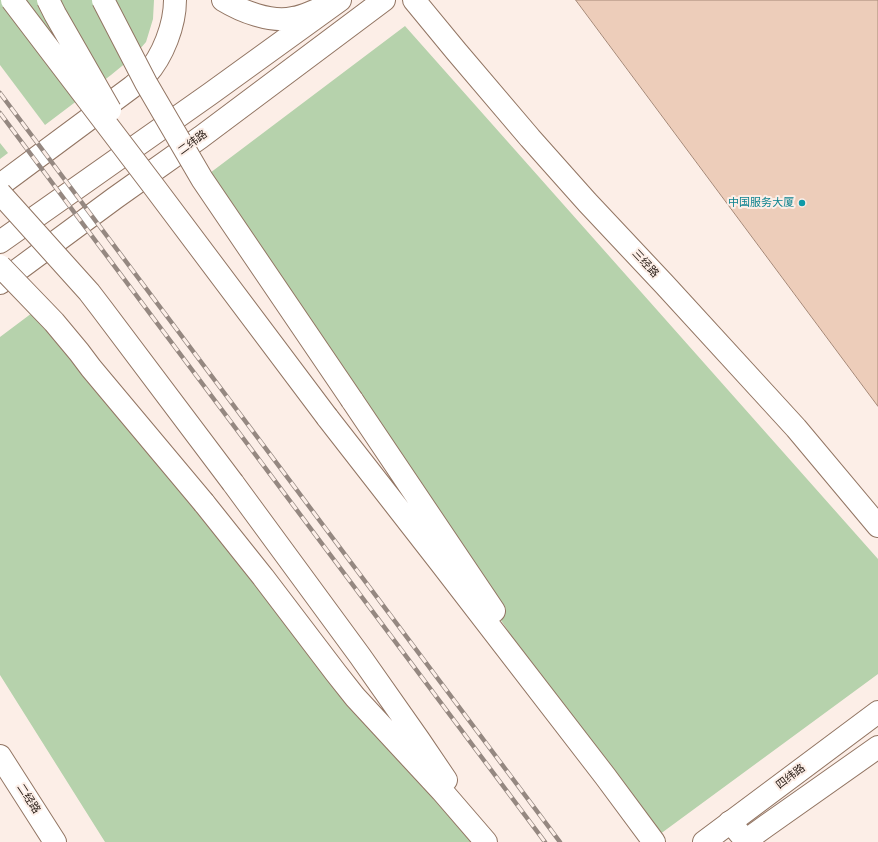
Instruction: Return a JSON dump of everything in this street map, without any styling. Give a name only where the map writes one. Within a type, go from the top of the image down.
[{"type":"main road","points":[[12,0],[327,417],[445,568],[654,842]]},
{"type":"main road","points":[[48,0],[152,184]]},
{"type":"main road","points":[[103,0],[146,83],[202,179],[467,569],[605,776]]},
{"type":"main road","points":[[0,185],[132,88],[145,76],[155,63],[166,42],[174,12],[175,0]]},
{"type":"main road","points":[[223,0],[253,14],[280,19],[292,19],[340,0]]},
{"type":"main road","points":[[0,242],[216,90],[340,0]]},
{"type":"main road","name":"二纬路","points":[[0,283],[201,137],[384,0]]},
{"type":"main road","name":"三经路","points":[[414,0],[535,144],[586,202],[665,285],[796,428],[878,526]]},
{"type":"main road","points":[[0,193],[98,304],[233,483],[360,656],[419,740],[487,842]]},
{"type":"main road","points":[[0,266],[59,328],[204,503],[355,697],[487,842]]},
{"type":"main road","name":"四纬路","points":[[704,842],[878,712]]},
{"type":"main road","points":[[730,822],[745,842],[878,747]]},
{"type":"main road","name":"二经路","points":[[0,756],[55,842]]},
{"type":"green space","points":[[0,0],[154,0],[153,19],[146,42],[133,57],[45,125],[0,65]]},
{"type":"green space","points":[[405,26],[878,559],[878,674],[652,840],[605,776],[462,562],[202,179]]},
{"type":"green space","points":[[0,143],[8,153],[0,159]]},
{"type":"green space","points":[[40,307],[485,842],[105,842],[0,675],[0,337]]},
{"type":"building","name":"中国服务大厦","points":[[576,0],[878,0],[878,406]]},
{"type":"railway","points":[[0,93],[560,842]]},
{"type":"railway","points":[[0,113],[545,842]]},
{"type":"place","name":"中国服务大厦","points":[[802,203]]}]
